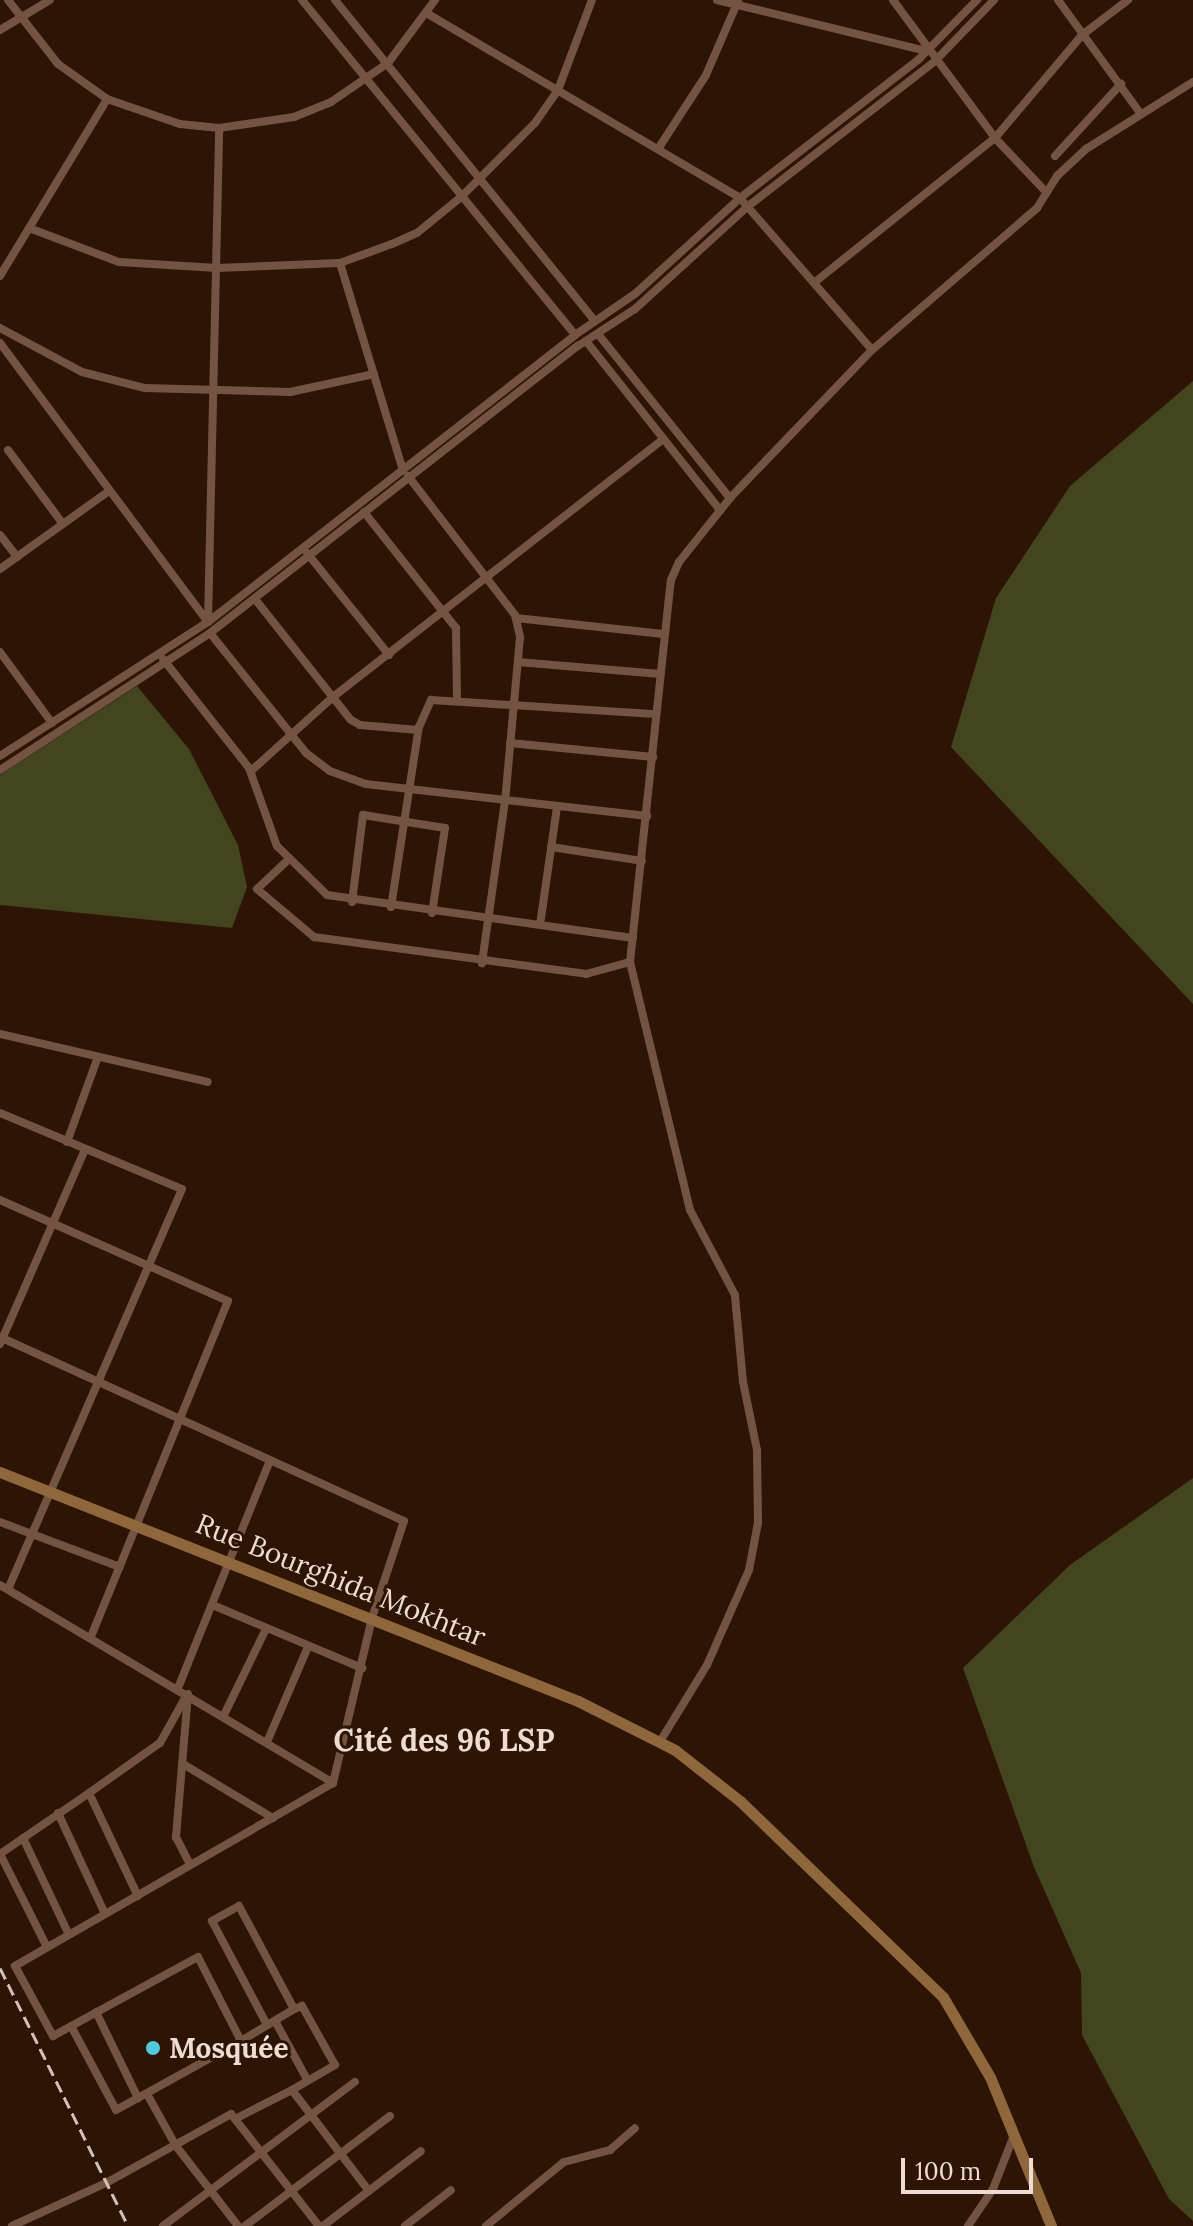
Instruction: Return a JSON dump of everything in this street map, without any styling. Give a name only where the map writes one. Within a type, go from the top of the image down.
[{"type":"main road","name":"Rue Bourghida Mokhtar","points":[[0,1472],[232,1561],[578,1701],[661,1740],[740,1801],[933,1985],[972,2039],[1051,2226]]},
{"type":"street","points":[[8,0],[19,19],[58,64],[107,99],[155,118],[219,128],[294,117],[365,82],[388,63],[428,14],[435,0]]},
{"type":"street","points":[[0,30],[50,0]]},
{"type":"street","points":[[302,0],[365,82],[575,335]]},
{"type":"street","points":[[335,0],[595,321]]},
{"type":"street","points":[[29,228],[119,262],[217,268],[340,263],[417,233],[461,197],[535,123],[558,90],[592,0]]},
{"type":"street","points":[[717,0],[738,2],[928,51]]},
{"type":"street","points":[[893,0],[935,61],[995,138],[1046,192]]},
{"type":"street","points":[[0,770],[163,659],[210,633],[255,599],[307,552],[575,335],[656,277],[740,198],[928,51],[977,0]]},
{"type":"street","points":[[0,756],[208,622],[364,512],[406,474],[659,290],[747,207],[935,61],[994,0]]},
{"type":"street","points":[[1058,0],[1140,113]]},
{"type":"street","points":[[815,282],[995,138],[1082,35],[1128,0]]},
{"type":"street","points":[[658,149],[706,75],[738,2]]},
{"type":"street","points":[[428,14],[740,198],[872,350]]},
{"type":"street","points":[[661,1740],[694,1693],[749,1570],[758,1523],[757,1450],[743,1382],[735,1295],[690,1210],[630,962],[663,634],[675,569],[730,498],[872,350],[955,283],[1037,208],[1046,192],[1086,149],[1193,82]]},
{"type":"street","points":[[1055,156],[1121,84]]},
{"type":"street","points":[[0,276],[107,99]]},
{"type":"street","points":[[208,622],[219,128]]},
{"type":"street","points":[[340,263],[406,474],[516,618],[518,662],[515,703],[505,801],[482,963]]},
{"type":"street","points":[[0,328],[82,372],[145,388],[214,394],[290,392],[374,374]]},
{"type":"street","points":[[598,334],[730,498]]},
{"type":"street","points":[[586,341],[720,510]]},
{"type":"street","points":[[0,343],[208,622]]},
{"type":"street","points":[[251,771],[333,697],[663,439]]},
{"type":"street","points":[[8,450],[63,524]]},
{"type":"street","points":[[0,569],[109,491]]},
{"type":"street","points":[[364,512],[458,635],[457,698]]},
{"type":"street","points":[[0,535],[17,557]]},
{"type":"street","points":[[307,552],[389,655]]},
{"type":"street","points":[[255,599],[333,697],[360,725],[418,730]]},
{"type":"street","points":[[516,618],[663,634]]},
{"type":"street","points":[[210,633],[291,735],[330,771],[366,784],[410,786],[505,801],[647,816]]},
{"type":"street","points":[[0,652],[52,723]]},
{"type":"street","points":[[163,659],[251,771],[277,846],[327,895],[352,902],[633,938]]},
{"type":"street","points":[[518,662],[660,674]]},
{"type":"street","points":[[391,907],[418,730],[431,700],[457,698],[656,714]]},
{"type":"street","points":[[510,743],[653,757]]},
{"type":"street","points":[[540,925],[557,807]]},
{"type":"street","points":[[352,902],[363,815],[445,828],[432,913]]},
{"type":"street","points":[[551,847],[642,861]]},
{"type":"street","points":[[289,859],[257,889],[314,937],[482,963],[586,974],[630,962]]},
{"type":"street","points":[[0,1034],[208,1082]]},
{"type":"street","points":[[67,1142],[98,1057]]},
{"type":"street","points":[[0,1113],[182,1189],[52,1492],[4,1587],[224,1715],[333,1783]]},
{"type":"street","points":[[85,1149],[1,1340],[404,1521],[372,1618],[333,1783],[15,1966],[53,2036],[198,1957],[241,2041]]},
{"type":"street","points":[[0,1200],[228,1301],[91,1637]]},
{"type":"street","points":[[178,1688],[215,1606],[270,1460]]},
{"type":"street","points":[[0,1522],[120,1567]]},
{"type":"street","points":[[215,1606],[362,1668]]},
{"type":"street","points":[[224,1715],[266,1629]]},
{"type":"street","points":[[267,1742],[308,1647]]},
{"type":"street","points":[[188,1694],[176,1837],[190,1865]]},
{"type":"street","points":[[47,1947],[0,1854],[160,1743],[188,1694]]},
{"type":"street","points":[[183,1764],[273,1818]]},
{"type":"street","points":[[89,1793],[138,1896]]},
{"type":"street","points":[[58,1813],[105,1914]]},
{"type":"street","points":[[23,1838],[69,1935]]},
{"type":"street","points":[[294,2009],[239,1906],[212,1921],[308,2081]]},
{"type":"street","points":[[71,2026],[116,2110],[302,2006],[335,2065],[235,2119]]},
{"type":"street","points":[[96,2012],[142,2096],[238,2226]]},
{"type":"street","points":[[163,2226],[355,2082]]},
{"type":"street","points":[[292,2090],[369,2191]]},
{"type":"street","points":[[12,2226],[176,2146],[231,2114],[321,2226],[421,2151]]},
{"type":"street","points":[[245,2226],[390,2116]]},
{"type":"street","points":[[486,2226],[564,2162],[610,2150],[635,2128]]},
{"type":"street","points":[[968,2226],[993,2189],[1014,2135]]},
{"type":"street","points":[[405,2226],[451,2190]]},
{"type":"green space","points":[[1193,381],[1193,1004],[951,747],[996,598],[1070,486]]},
{"type":"green space","points":[[137,686],[189,749],[238,845],[247,887],[232,928],[0,905],[0,775]]},
{"type":"green space","points":[[1193,1478],[1193,2221],[1169,2199],[1082,2035],[1081,1973],[1034,1867],[963,1668],[1070,1565]]},
{"type":"railway","points":[[0,1968],[128,2226]]},
{"type":"place","name":"Mosquée","points":[[153,2048]]},
{"type":"district","name":"Cité des 96 LSP","points":[[444,1740]]}]
